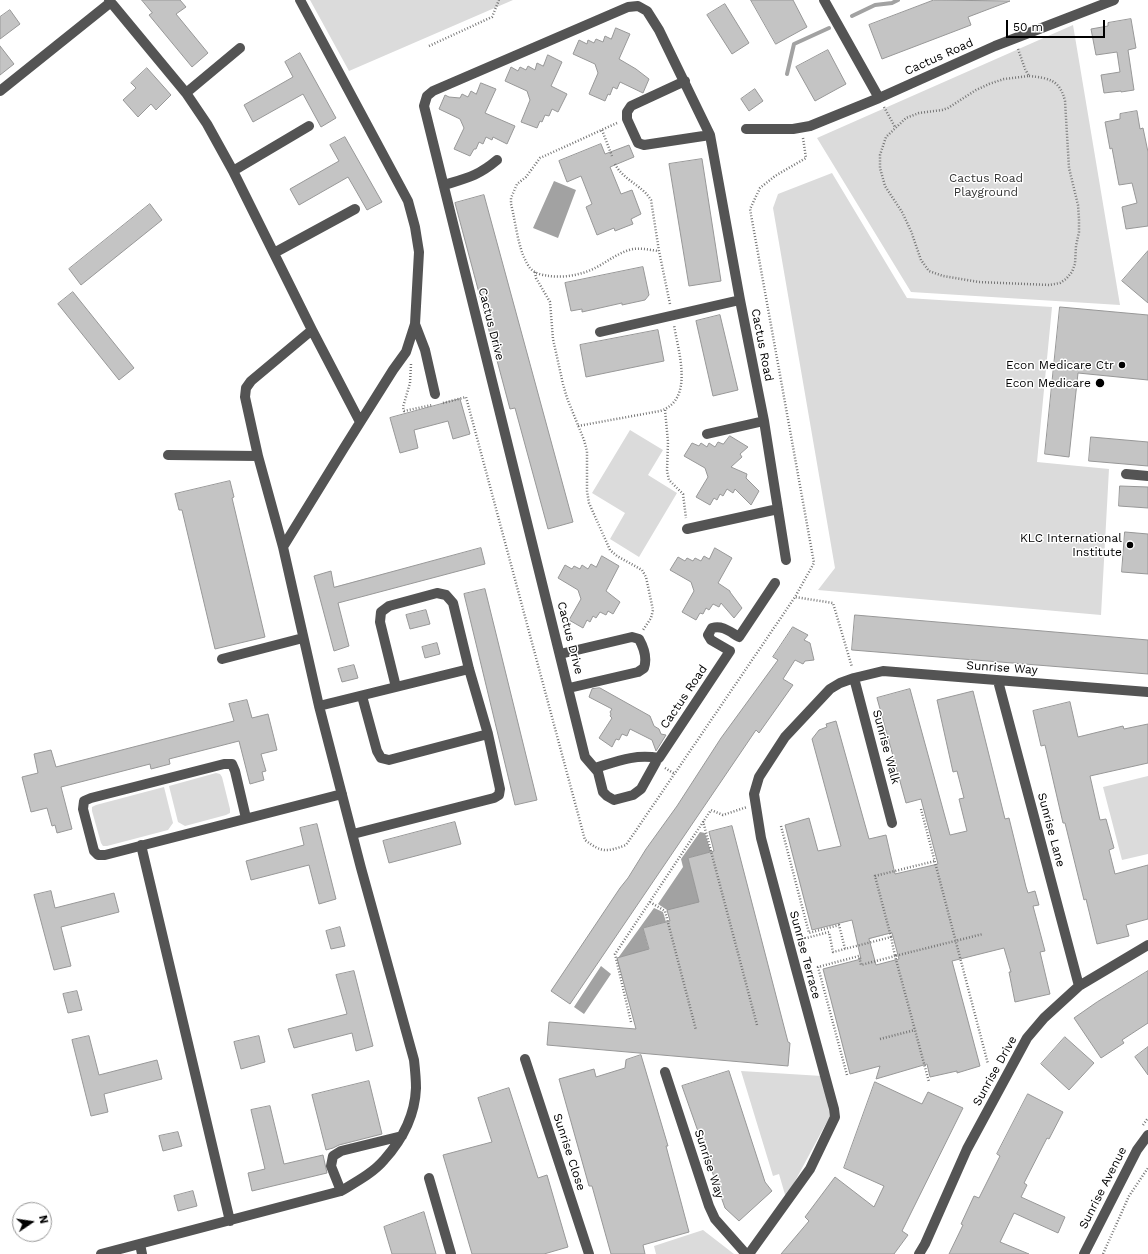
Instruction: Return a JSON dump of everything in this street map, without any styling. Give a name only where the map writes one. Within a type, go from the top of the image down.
[{"type":"street","points":[[283,547],[360,422],[406,352],[415,324],[419,277],[419,252],[415,227],[408,201],[300,0]]},
{"type":"street","points":[[746,129],[801,128],[810,126],[878,98],[824,0]]},
{"type":"street","name":"Cactus Road","points":[[878,98],[995,46],[1114,0]]},
{"type":"street","points":[[0,91],[110,1],[186,93],[206,124],[233,171],[312,330],[360,422]]},
{"type":"street","name":"Cactus Drive","points":[[657,760],[641,789],[633,795],[614,800],[603,792],[599,776],[595,768],[585,756],[424,106],[427,96],[433,91],[628,7],[638,6],[647,11],[659,30],[710,135]]},
{"type":"street","points":[[186,93],[240,48]]},
{"type":"street","points":[[685,81],[631,106],[627,112],[627,119],[638,143],[644,145],[710,135]]},
{"type":"street","points":[[233,171],[309,126]]},
{"type":"street","name":"Cactus Road","points":[[710,135],[764,421],[786,560]]},
{"type":"street","points":[[444,186],[475,176],[497,160]]},
{"type":"street","points":[[274,253],[355,209]]},
{"type":"street","points":[[600,332],[740,300]]},
{"type":"street","points":[[415,324],[425,350],[435,394]]},
{"type":"street","points":[[101,1254],[141,1249],[230,1221],[341,1191],[364,1178],[384,1161],[402,1136],[412,1113],[416,1088],[414,1060],[319,706],[283,547],[258,456],[245,397],[246,388],[251,381],[312,330]]},
{"type":"street","points":[[707,434],[764,421]]},
{"type":"street","points":[[168,455],[258,456]]},
{"type":"street","points":[[1126,474],[1148,476]]},
{"type":"street","points":[[687,529],[778,509]]},
{"type":"street","name":"Cactus Road","points":[[657,760],[730,651],[711,640],[708,635],[712,628],[718,626],[723,627],[740,637],[775,583]]},
{"type":"street","points":[[353,834],[494,798],[499,795],[500,789],[488,734],[469,669],[453,603],[446,595],[437,593],[389,606],[381,612],[380,622],[396,687]]},
{"type":"street","points":[[560,654],[632,637],[639,639],[642,644],[646,662],[644,668],[638,672],[569,688]]},
{"type":"street","points":[[222,659],[303,638]]},
{"type":"street","points":[[319,706],[469,669]]},
{"type":"street","name":"Sunrise Way","points":[[854,678],[883,671],[1148,692]]},
{"type":"street","name":"Sunrise Walk","points":[[854,678],[892,823]]},
{"type":"street","name":"Sunrise Terrace","points":[[748,1254],[810,1169],[835,1117],[761,838],[754,794],[759,777],[785,737],[830,690],[840,683],[854,678]]},
{"type":"street","name":"Sunrise Lane","points":[[998,681],[1079,986]]},
{"type":"street","points":[[362,696],[377,751],[381,758],[389,760],[488,734]]},
{"type":"street","points":[[595,768],[633,757],[645,756],[657,760]]},
{"type":"street","points":[[246,818],[232,764],[217,766],[97,796],[84,801],[83,809],[94,851],[98,855],[105,854],[342,794]]},
{"type":"street","points":[[141,844],[230,1221]]},
{"type":"street","name":"Sunrise Drive","points":[[919,1254],[925,1244],[967,1149],[1027,1038],[1044,1018],[1079,986],[1148,945]]},
{"type":"street","name":"Sunrise Close","points":[[525,1059],[589,1254]]},
{"type":"street","name":"Sunrise Way","points":[[665,1072],[709,1206],[715,1219],[748,1254]]},
{"type":"street","name":"Sunrise Avenue","points":[[1084,1254],[1137,1150],[1148,1135]]},
{"type":"street","points":[[341,1191],[331,1166],[334,1156],[341,1151],[402,1136]]},
{"type":"street","points":[[429,1178],[451,1254]]},
{"type":"path","points":[[429,46],[492,17],[499,0]]},
{"type":"path","points":[[1014,39],[1029,76]]},
{"type":"path","points":[[1029,76],[1054,81],[1064,94],[1066,101],[1069,168],[1079,219],[1075,264],[1072,272],[1060,283],[1049,285],[979,282],[938,275],[926,268],[902,212],[885,186],[881,173],[880,162],[886,137],[906,118],[913,115],[948,108],[988,84],[1004,79],[1029,76]]},
{"type":"path","points":[[878,98],[895,127]]},
{"type":"path","points":[[627,119],[540,158],[526,177],[517,184],[511,198],[511,204],[523,254],[531,269],[535,272],[557,276],[578,274],[590,270],[629,250],[637,248],[659,251]]},
{"type":"path","points":[[406,352],[412,365],[410,383],[403,407],[404,411],[466,397],[585,840],[595,848],[610,851],[626,845],[795,597],[814,563],[750,209],[760,188],[775,176],[806,158],[801,128]]},
{"type":"path","points":[[602,130],[612,156]]},
{"type":"path","points":[[535,272],[536,278],[550,302],[553,340],[563,384],[587,451],[587,491],[589,503],[610,550],[617,556],[642,570],[646,577],[653,610],[639,639]]},
{"type":"path","points":[[665,410],[668,442],[667,471],[669,480],[683,494],[687,529]]},
{"type":"path","points":[[795,597],[833,603],[854,678]]},
{"type":"path","points":[[631,1022],[615,954],[711,810],[723,815],[747,806],[749,813]]},
{"type":"path","points":[[921,809],[988,1064]]},
{"type":"path","points":[[703,821],[757,1025]]},
{"type":"path","points":[[781,826],[809,933],[839,925],[845,949]]},
{"type":"path","points":[[929,1082],[875,876],[934,861]]},
{"type":"path","points":[[650,902],[665,911],[696,1030]]},
{"type":"path","points":[[794,941],[829,932],[834,952],[890,937]]},
{"type":"path","points":[[847,1075],[818,967],[859,956],[861,965],[983,934]]},
{"type":"path","points":[[880,1039],[915,1030]]},
{"type":"path","points":[[1103,1254],[1129,1196],[1148,1168]]},
{"type":"green space","points":[[310,0],[513,0],[349,71]]},
{"type":"green space","name":"Cactus Road Playground","points":[[1073,25],[1120,305],[911,292],[817,138]]},
{"type":"green space","points":[[832,173],[907,298],[1052,307],[1037,462],[1109,469],[1101,615],[818,590],[835,568],[773,208],[778,194]]},
{"type":"green space","points":[[630,430],[663,450],[648,475],[677,493],[639,557],[610,539],[625,513],[592,493]]},
{"type":"green space","points":[[216,773],[220,774],[222,777],[230,813],[185,826],[178,822],[169,786]]},
{"type":"green space","points":[[1148,776],[1148,854],[1122,860],[1103,787]]},
{"type":"green space","points":[[164,787],[173,823],[168,830],[103,846],[92,807]]},
{"type":"green space","points":[[741,1071],[822,1076],[830,1116],[786,1198],[779,1174],[773,1176]]},
{"type":"green space","points":[[703,1230],[734,1254],[656,1254],[654,1246]]},
{"type":"shaded area","points":[[554,181],[576,190],[558,238],[533,228]]},
{"type":"shaded area","points":[[700,832],[705,833],[711,852],[688,858],[730,1018],[667,910],[658,904],[683,867],[681,859]]},
{"type":"shaded area","points":[[654,908],[663,912],[666,922],[643,928],[666,1013],[640,952],[618,958]]},
{"type":"shaded area","points":[[601,966],[611,974],[584,1014],[574,1007]]},
{"type":"building","points":[[142,0],[180,0],[186,7],[176,14],[208,53],[192,67],[149,15],[152,13]]},
{"type":"building","points":[[751,0],[793,0],[807,27],[776,44]]},
{"type":"building","points":[[934,0],[1010,1],[968,17],[971,25],[882,59],[869,25]]},
{"type":"building","points":[[725,4],[749,43],[732,54],[707,15]]},
{"type":"building","points":[[10,10],[20,24],[0,39],[0,17]]},
{"type":"building","points":[[1131,19],[1136,48],[1128,50],[1134,90],[1104,93],[1101,75],[1120,72],[1117,52],[1096,55],[1091,29],[1108,26],[1108,23]]},
{"type":"building","points":[[616,28],[630,34],[619,59],[649,79],[643,93],[620,82],[617,89],[613,87],[610,95],[608,94],[605,101],[589,94],[598,73],[595,64],[573,54],[579,40],[587,44],[588,40],[594,43],[596,39],[603,42],[605,36],[611,39]]},
{"type":"building","points":[[0,46],[14,64],[0,75]]},
{"type":"building","points":[[828,50],[846,84],[815,101],[796,67]]},
{"type":"building","points":[[300,53],[336,118],[321,127],[303,94],[253,122],[244,105],[293,77],[285,62]]},
{"type":"building","points":[[548,55],[562,62],[551,86],[567,94],[558,112],[552,109],[549,116],[545,115],[542,122],[540,121],[537,128],[521,122],[530,100],[527,91],[505,81],[511,67],[518,71],[520,67],[526,70],[528,66],[535,70],[537,63],[543,66]]},
{"type":"building","points":[[147,68],[171,95],[156,110],[151,104],[138,117],[123,100],[136,88],[131,83]]},
{"type":"building","points":[[481,83],[496,89],[485,113],[515,126],[507,144],[493,137],[492,140],[486,137],[483,144],[479,142],[476,149],[474,149],[470,156],[454,149],[464,128],[460,119],[439,109],[445,95],[460,98],[462,94],[468,97],[471,91],[476,94]]},
{"type":"building","points":[[755,89],[763,101],[749,111],[741,99]]},
{"type":"building","points":[[1137,111],[1140,129],[1143,128],[1148,152],[1148,226],[1126,229],[1122,207],[1137,203],[1132,183],[1119,185],[1105,122],[1120,119],[1120,114]]},
{"type":"building","points":[[345,137],[382,202],[367,210],[348,177],[299,205],[290,189],[339,161],[330,145]]},
{"type":"building","points":[[601,144],[605,154],[629,145],[634,157],[610,167],[621,194],[632,190],[641,214],[631,219],[633,224],[615,231],[614,228],[597,235],[586,207],[592,204],[581,176],[567,182],[559,161]]},
{"type":"building","points":[[702,159],[721,281],[689,286],[669,164]]},
{"type":"building","points":[[484,195],[573,522],[548,529],[515,408],[510,409],[455,203]]},
{"type":"building","points":[[150,204],[162,220],[81,285],[69,269]]},
{"type":"building","points":[[1148,251],[1148,303],[1122,281]]},
{"type":"building","points":[[643,267],[649,295],[645,300],[622,305],[622,303],[582,312],[582,309],[571,311],[565,283]]},
{"type":"building","points":[[73,292],[134,368],[119,380],[58,304]]},
{"type":"building","points":[[1060,307],[1148,315],[1148,380],[1078,373],[1069,457],[1045,454]]},
{"type":"building","points":[[720,315],[738,390],[713,396],[696,321]]},
{"type":"building","points":[[658,330],[664,361],[586,377],[580,345]]},
{"type":"building","points":[[460,399],[470,434],[453,439],[448,421],[414,430],[418,448],[400,453],[390,418]]},
{"type":"building","points":[[730,436],[748,447],[740,454],[742,457],[731,467],[747,474],[746,478],[759,491],[751,505],[735,489],[733,493],[727,489],[723,496],[720,494],[717,500],[714,498],[710,505],[696,497],[708,477],[705,468],[684,456],[692,443],[699,446],[701,443],[707,447],[709,443],[715,447],[718,442],[723,444]]},
{"type":"building","points":[[1091,437],[1148,442],[1148,466],[1089,461]]},
{"type":"building","points":[[230,481],[234,497],[232,498],[265,637],[215,649],[182,510],[179,510],[175,494]]},
{"type":"building","points":[[1120,486],[1148,487],[1148,508],[1119,506]]},
{"type":"building","name":"KLC International Institute","points":[[1125,532],[1148,534],[1148,574],[1122,572]]},
{"type":"building","points":[[481,548],[485,564],[338,603],[349,646],[334,651],[314,576],[331,571],[334,587]]},
{"type":"building","points":[[715,548],[732,558],[718,583],[730,591],[742,608],[734,618],[721,603],[719,607],[713,604],[709,610],[706,608],[703,614],[700,613],[696,620],[682,612],[694,591],[691,582],[670,570],[678,557],[685,561],[687,558],[693,561],[695,558],[701,561],[704,556],[709,559]]},
{"type":"building","points":[[602,556],[619,566],[606,591],[620,602],[613,614],[608,611],[606,615],[600,612],[596,618],[593,616],[590,622],[587,620],[583,628],[569,620],[581,599],[578,590],[558,578],[565,565],[572,569],[574,566],[580,569],[582,565],[588,569],[591,564],[596,567]]},
{"type":"building","points":[[485,589],[537,800],[515,805],[464,594]]},
{"type":"building","points":[[426,610],[430,624],[410,629],[406,615]]},
{"type":"building","points":[[855,615],[1148,640],[1148,674],[852,650]]},
{"type":"building","points":[[793,627],[808,635],[804,640],[810,643],[814,660],[805,661],[803,664],[795,660],[783,679],[793,685],[759,733],[756,730],[570,1004],[551,991],[646,849],[677,806],[721,738],[778,660],[773,657]]},
{"type":"building","points":[[437,643],[440,654],[425,658],[422,647]]},
{"type":"building","points":[[354,665],[358,678],[342,682],[338,669]]},
{"type":"building","points":[[600,688],[650,716],[654,726],[659,729],[661,734],[666,735],[656,751],[652,740],[630,729],[627,736],[622,734],[619,740],[616,739],[612,747],[599,738],[612,718],[610,716],[610,712],[612,709],[589,697],[592,689]]},
{"type":"building","points":[[910,689],[950,835],[967,831],[959,799],[964,798],[957,771],[953,772],[937,700],[973,691],[1005,819],[1009,818],[1028,893],[1035,891],[1039,905],[1033,906],[1045,951],[1040,952],[1050,994],[1015,1002],[1009,972],[1011,972],[1004,948],[952,961],[980,1066],[957,1073],[957,1071],[930,1077],[927,1064],[876,1079],[880,1066],[850,1074],[823,969],[861,959],[852,920],[812,930],[785,825],[809,818],[818,851],[841,846],[812,739],[819,730],[827,727],[826,724],[836,721],[869,839],[886,835],[895,874],[938,864],[921,799],[906,803],[877,698]],"holes":[[[892,933],[899,959],[876,965],[869,939]]]},
{"type":"building","points":[[247,700],[252,718],[268,714],[277,750],[261,754],[266,771],[262,772],[264,780],[250,784],[239,741],[169,759],[170,764],[151,769],[150,764],[61,787],[72,829],[57,833],[55,825],[52,826],[47,808],[31,812],[22,777],[38,773],[34,754],[51,750],[56,767],[234,721],[229,704]]},
{"type":"building","points":[[1070,702],[1078,737],[1123,726],[1124,729],[1148,724],[1148,763],[1090,776],[1100,820],[1106,819],[1114,848],[1109,850],[1115,874],[1148,865],[1148,919],[1126,925],[1129,936],[1097,944],[1086,899],[1084,900],[1065,823],[1063,823],[1045,745],[1041,746],[1033,711]]},
{"type":"building","points":[[455,822],[461,844],[389,863],[383,841]]},
{"type":"building","points":[[317,824],[336,899],[319,904],[309,865],[251,880],[246,861],[304,845],[300,828]]},
{"type":"building","points":[[732,826],[788,1042],[790,1043],[788,1066],[547,1045],[549,1022],[636,1029],[617,958],[649,949],[643,928],[670,921],[667,910],[699,902],[688,858],[714,851],[709,832]]},
{"type":"building","points":[[51,891],[55,908],[114,893],[119,912],[61,927],[71,966],[54,970],[34,895]]},
{"type":"building","points":[[340,927],[345,946],[331,949],[326,931]]},
{"type":"building","points":[[354,971],[373,1046],[356,1051],[352,1033],[294,1048],[288,1029],[347,1014],[336,975]]},
{"type":"building","points":[[1148,971],[1148,1023],[1122,1040],[1124,1043],[1101,1058],[1074,1018]]},
{"type":"building","points":[[77,991],[82,1010],[68,1013],[63,994]]},
{"type":"building","points":[[89,1036],[99,1075],[157,1060],[162,1079],[104,1094],[108,1112],[91,1116],[72,1040]]},
{"type":"building","points":[[259,1036],[265,1062],[241,1069],[234,1042]]},
{"type":"building","points":[[1065,1037],[1094,1063],[1069,1090],[1041,1064]]},
{"type":"building","points":[[1148,1047],[1148,1075],[1135,1057]]},
{"type":"building","points":[[641,1055],[668,1146],[666,1146],[689,1232],[643,1245],[645,1254],[611,1254],[592,1186],[589,1186],[559,1079],[594,1069],[596,1077],[625,1068],[626,1060]]},
{"type":"building","points":[[729,1071],[765,1182],[772,1191],[739,1221],[725,1208],[682,1086]]},
{"type":"building","points":[[369,1081],[382,1134],[339,1145],[326,1150],[312,1095]]},
{"type":"building","points":[[875,1082],[922,1104],[928,1092],[963,1108],[902,1231],[908,1235],[894,1254],[781,1254],[809,1221],[805,1217],[835,1177],[874,1207],[884,1186],[844,1168]]},
{"type":"building","points":[[509,1088],[538,1178],[547,1175],[568,1247],[544,1254],[472,1254],[443,1155],[492,1142],[478,1098]]},
{"type":"building","points":[[1028,1094],[1063,1112],[1049,1139],[1047,1138],[1024,1183],[1027,1185],[1021,1197],[1065,1217],[1058,1233],[1014,1213],[1000,1242],[1029,1254],[949,1254],[963,1225],[961,1224],[974,1196],[979,1198],[1000,1156],[997,1154]]},
{"type":"building","points":[[270,1106],[284,1164],[323,1155],[327,1173],[252,1191],[248,1173],[265,1169],[251,1110]]},
{"type":"building","points":[[178,1132],[182,1146],[163,1151],[159,1136]]},
{"type":"building","points":[[193,1191],[197,1206],[178,1211],[174,1196]]},
{"type":"building","points":[[424,1212],[436,1254],[392,1254],[384,1227]]},
{"type":"waterway","points":[[852,16],[875,5],[892,3],[898,0]]},
{"type":"waterway","points":[[787,74],[794,44],[829,28]]},
{"type":"place","name":"Econ Medicare Ctr","points":[[1122,365]]},
{"type":"place","name":"Econ Medicare","points":[[1100,383]]},
{"type":"place","name":"KLC International Institute","points":[[1130,545]]}]
